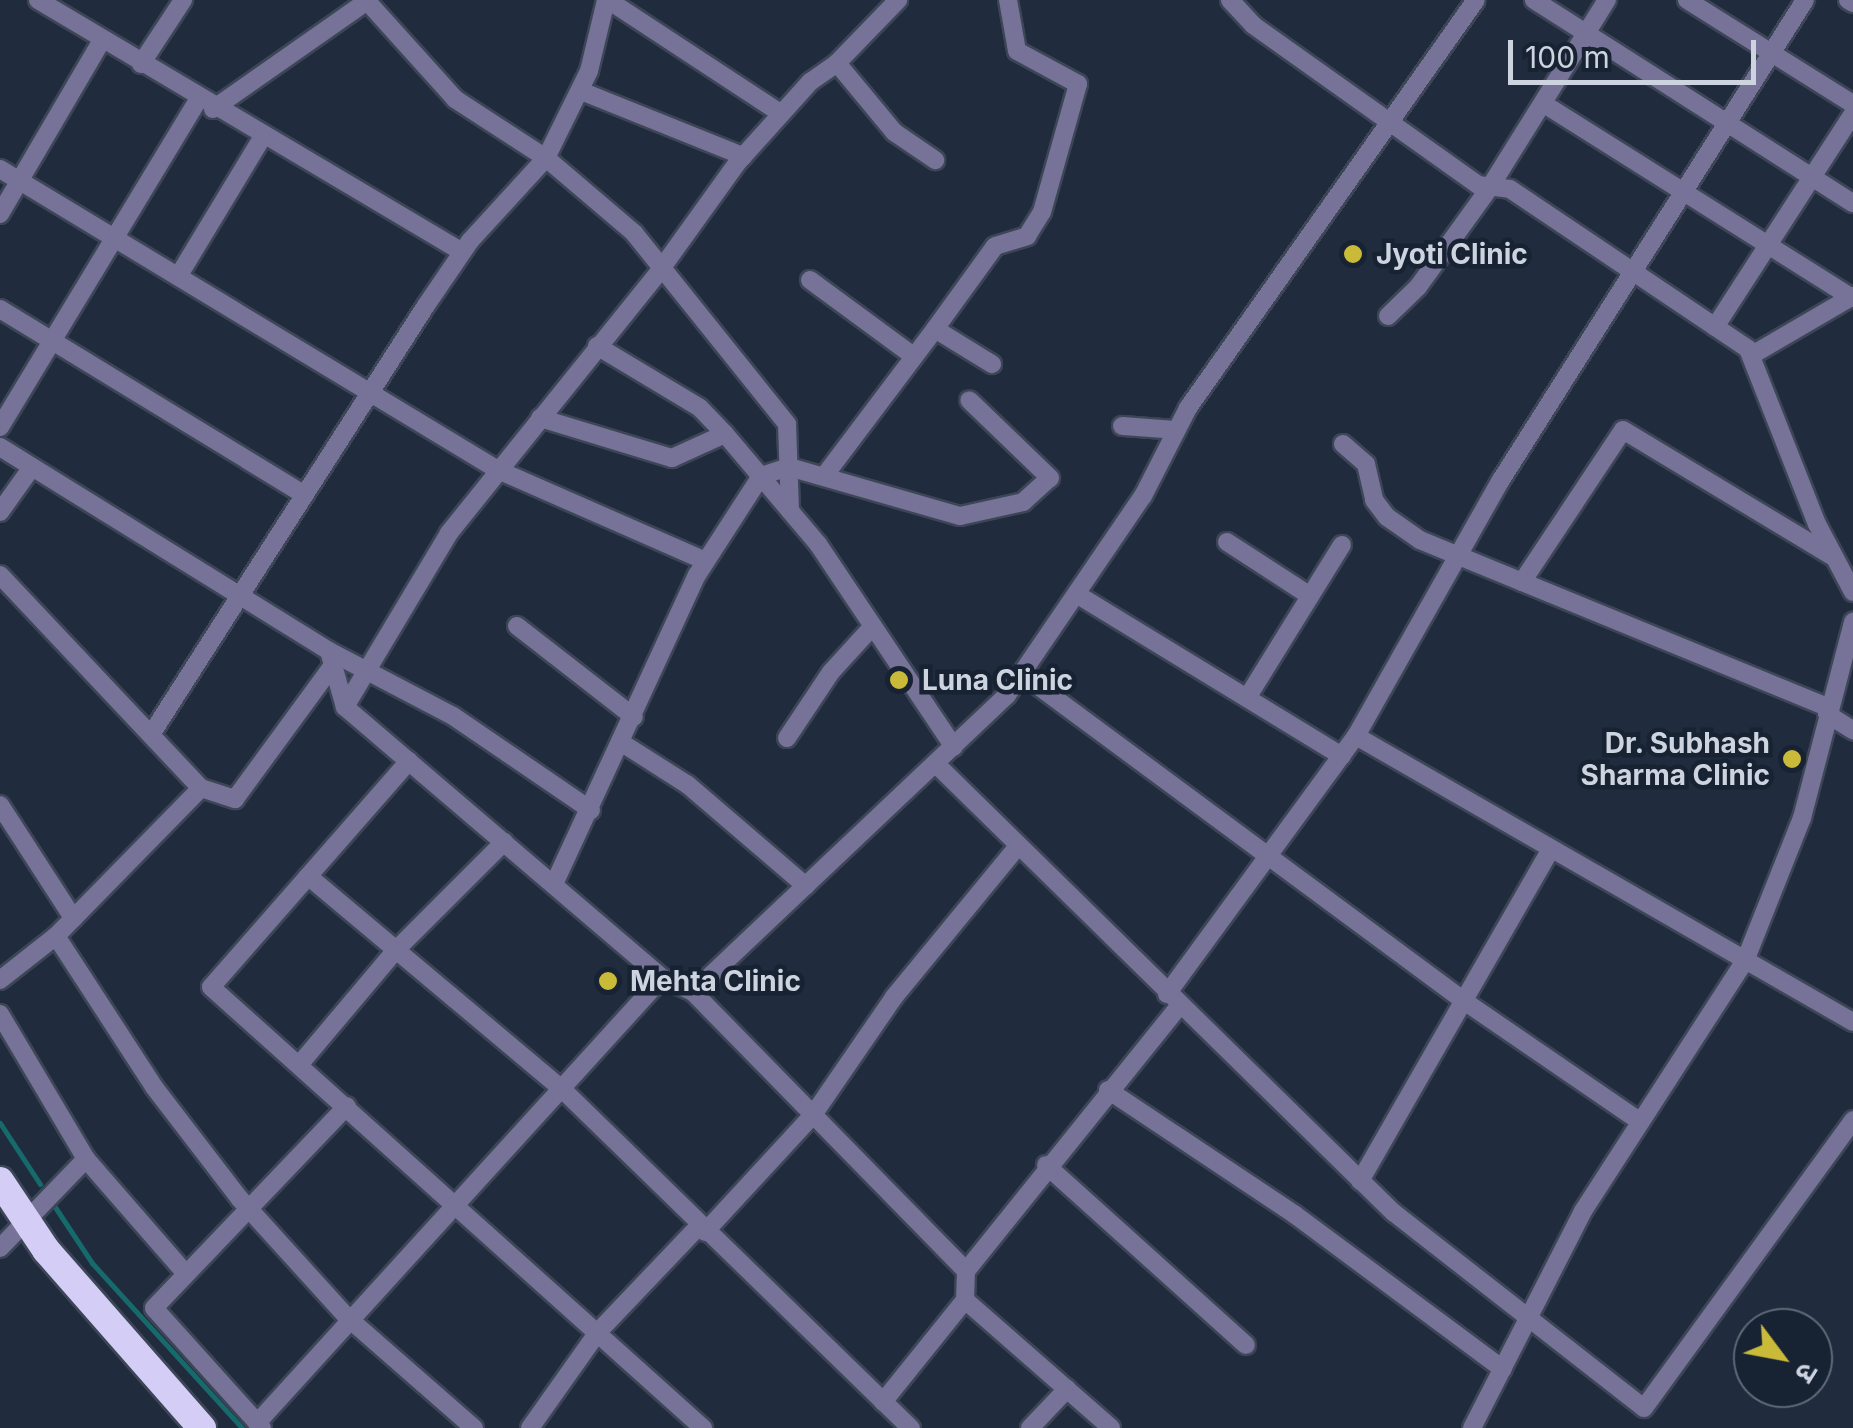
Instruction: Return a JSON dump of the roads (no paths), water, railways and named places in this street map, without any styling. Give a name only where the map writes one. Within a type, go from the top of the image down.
[{"type":"highway","points":[[0,1180],[25,1218],[202,1428]]},
{"type":"street","points":[[38,0],[206,105],[462,252]]},
{"type":"street","points":[[140,64],[182,0]]},
{"type":"street","points":[[0,427],[114,237],[206,105],[367,0],[455,99],[546,158],[634,233],[787,424],[790,511]]},
{"type":"street","points":[[152,733],[462,252],[546,158],[581,92],[607,0],[780,114]]},
{"type":"street","points":[[345,707],[449,533],[661,269],[742,156],[898,0]]},
{"type":"street","points":[[825,476],[995,246],[1027,236],[1042,212],[1078,84],[1017,51],[1008,0]]},
{"type":"street","points":[[1230,0],[1253,25],[1358,96],[1390,126],[1490,187],[1510,189],[1752,355],[1817,524],[1853,588]]},
{"type":"street","points":[[693,992],[937,765],[1022,674],[1143,496],[1176,430],[1476,0]]},
{"type":"street","points":[[1534,0],[1853,203]]},
{"type":"street","points":[[1388,316],[1418,287],[1490,187],[1607,0]]},
{"type":"street","points":[[1687,0],[1853,104]]},
{"type":"street","points":[[883,1402],[964,1300],[966,1270],[1108,1090],[1356,736],[1459,555],[1630,272],[1805,0]]},
{"type":"street","points":[[0,214],[102,40]]},
{"type":"street","points":[[837,63],[894,132],[935,160]]},
{"type":"street","points":[[581,92],[742,156]]},
{"type":"street","points":[[1544,104],[1852,297],[1752,355]]},
{"type":"street","points":[[1714,327],[1853,114]]},
{"type":"street","points":[[179,275],[262,138]]},
{"type":"street","points":[[0,169],[498,470],[705,561]]},
{"type":"street","points":[[810,280],[912,355]]},
{"type":"street","points":[[0,308],[305,495]]},
{"type":"street","points":[[934,329],[992,364]]},
{"type":"street","points":[[597,346],[700,408],[725,434],[790,511],[874,626],[954,747]]},
{"type":"street","points":[[554,884],[705,561],[761,476],[789,467],[960,516],[1023,502],[1050,478],[970,400]]},
{"type":"street","points":[[540,418],[672,458],[725,434]]},
{"type":"street","points":[[1122,426],[1176,430]]},
{"type":"street","points":[[1522,582],[1622,430],[1837,559]]},
{"type":"street","points":[[1343,444],[1366,464],[1374,500],[1387,517],[1420,540],[1828,711],[1853,730]]},
{"type":"street","points":[[0,448],[241,596],[331,658],[367,670],[453,716],[591,810]]},
{"type":"street","points":[[0,512],[32,467]]},
{"type":"street","points":[[1227,542],[1310,596]]},
{"type":"street","points":[[1246,698],[1342,545]]},
{"type":"street","points":[[0,575],[201,788],[235,800],[331,658]]},
{"type":"street","points":[[1078,594],[1342,756]]},
{"type":"street","points":[[1472,1428],[1639,1121],[1745,961],[1802,818],[1853,622]]},
{"type":"street","points":[[517,626],[634,717]]},
{"type":"street","points":[[788,738],[831,672],[874,626]]},
{"type":"street","points":[[331,658],[345,707],[662,978],[693,992],[966,1270]]},
{"type":"street","points":[[1022,674],[1464,1001],[1639,1121]]},
{"type":"street","points":[[1356,736],[1550,852],[1853,1022]]},
{"type":"street","points":[[622,744],[688,785],[806,886]]},
{"type":"street","points":[[409,761],[211,987],[456,1202],[703,1428]]},
{"type":"street","points":[[937,765],[1360,1181],[1644,1408],[1853,1120]]},
{"type":"street","points":[[0,980],[56,936],[201,788]]},
{"type":"street","points":[[0,805],[7,828],[74,918]]},
{"type":"street","points":[[299,1065],[396,950],[504,842]]},
{"type":"street","points":[[530,1428],[590,1352],[598,1332],[813,1114],[894,997],[1018,846]]},
{"type":"street","points":[[1360,1181],[1550,852]]},
{"type":"street","points":[[308,876],[561,1088],[911,1428]]},
{"type":"street","points":[[56,936],[154,1087],[249,1208],[347,1317],[474,1428]]},
{"type":"street","points":[[346,1106],[154,1308],[259,1425],[347,1317],[662,978]]},
{"type":"street","points":[[0,1014],[86,1158],[185,1272]]},
{"type":"street","points":[[1108,1090],[1294,1214],[1503,1370]]},
{"type":"street","points":[[0,1248],[86,1158]]},
{"type":"street","points":[[1046,1166],[1246,1345]]},
{"type":"street","points":[[964,1300],[1111,1428]]},
{"type":"street","points":[[1030,1428],[1068,1389]]},
{"type":"waterway","points":[[0,1123],[40,1184]]},
{"type":"waterway","points":[[55,1207],[92,1263],[242,1428]]},
{"type":"place","name":"Jyoti Clinic","points":[[1353,254]]},
{"type":"place","name":"Luna Clinic","points":[[899,680]]},
{"type":"place","name":"Dr. Subhash Sharma Clinic","points":[[1792,759]]},
{"type":"place","name":"Mehta Clinic","points":[[608,981]]}]
